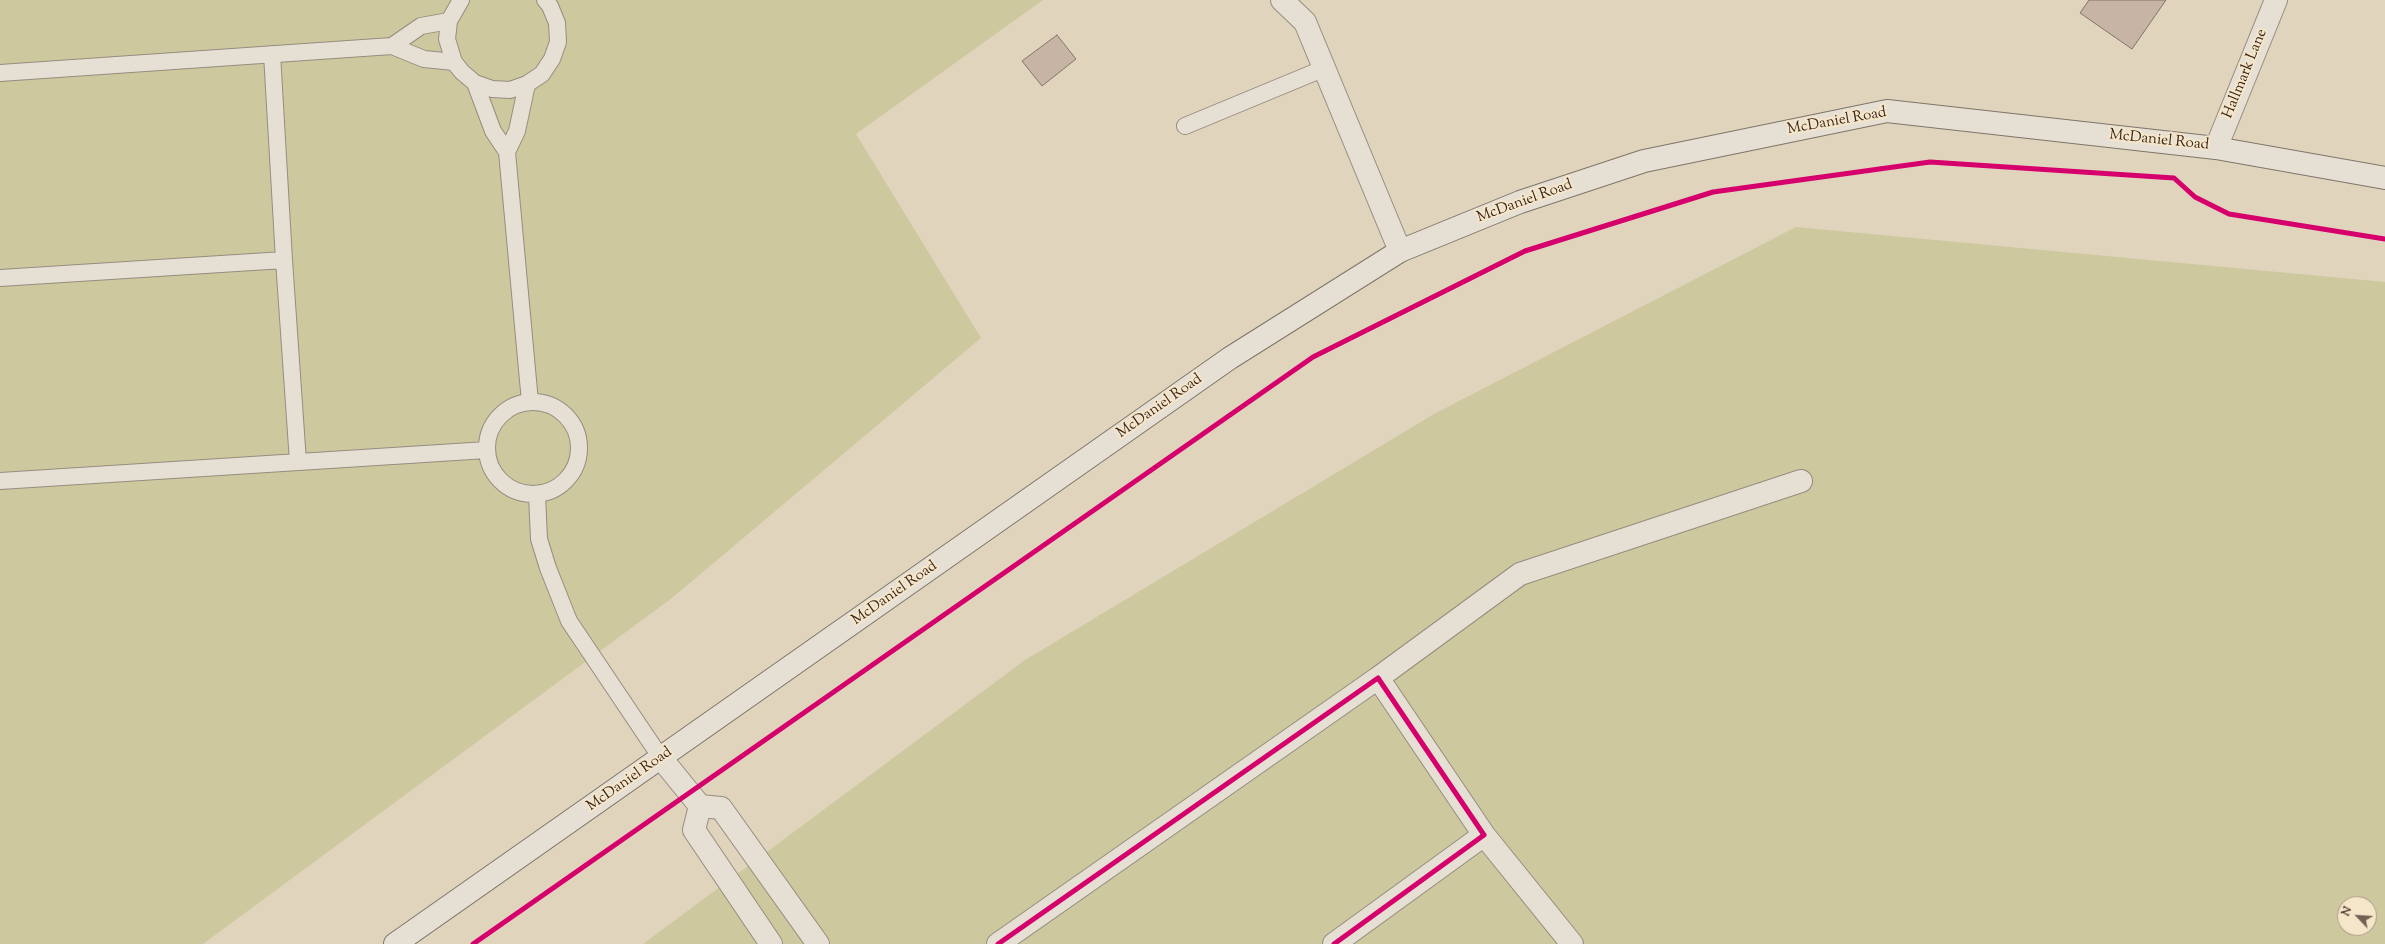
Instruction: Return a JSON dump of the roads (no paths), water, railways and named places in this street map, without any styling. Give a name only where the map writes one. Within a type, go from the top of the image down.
[{"type":"street","points":[[1282,0],[1305,22],[1400,251]]},
{"type":"street","name":"Hallmark Lane","points":[[2216,148],[2276,0]]},
{"type":"street","name":"McDaniel Road","points":[[395,944],[1230,358],[1400,251],[1520,202],[1644,161],[1887,111],[2216,148],[2385,178]]},
{"type":"street","points":[[998,944],[1378,678],[1520,574],[1801,481]]},
{"type":"street","points":[[1378,678],[1484,835],[1572,944]]},
{"type":"street","points":[[661,758],[700,806],[721,808],[818,944]]},
{"type":"street","points":[[700,806],[694,830],[771,944]]},
{"type":"street","points":[[1334,944],[1484,835]]},
{"type":"lane","points":[[461,0],[449,21],[447,39],[454,62],[462,72],[475,83],[492,89],[510,90],[528,84],[542,74],[552,59],[558,42],[557,23],[550,6],[545,0]]},
{"type":"lane","points":[[392,46],[421,26],[449,21]]},
{"type":"lane","points":[[0,73],[392,46],[424,59],[454,62]]},
{"type":"lane","points":[[272,54],[298,462]]},
{"type":"lane","points":[[1185,126],[1325,68]]},
{"type":"lane","points":[[475,83],[492,131],[507,152],[530,402]]},
{"type":"lane","points":[[507,152],[517,131],[528,84]]},
{"type":"lane","points":[[0,278],[284,260]]},
{"type":"lane","points":[[530,402],[549,404],[562,411],[572,422],[578,435],[580,450],[577,464],[568,478],[556,488],[537,495],[511,489],[499,479],[490,465],[486,450],[489,434],[496,420],[507,409],[530,402]]},
{"type":"lane","points":[[0,481],[486,450]]},
{"type":"lane","points":[[537,495],[539,539],[548,568],[569,621],[661,758]]}]
